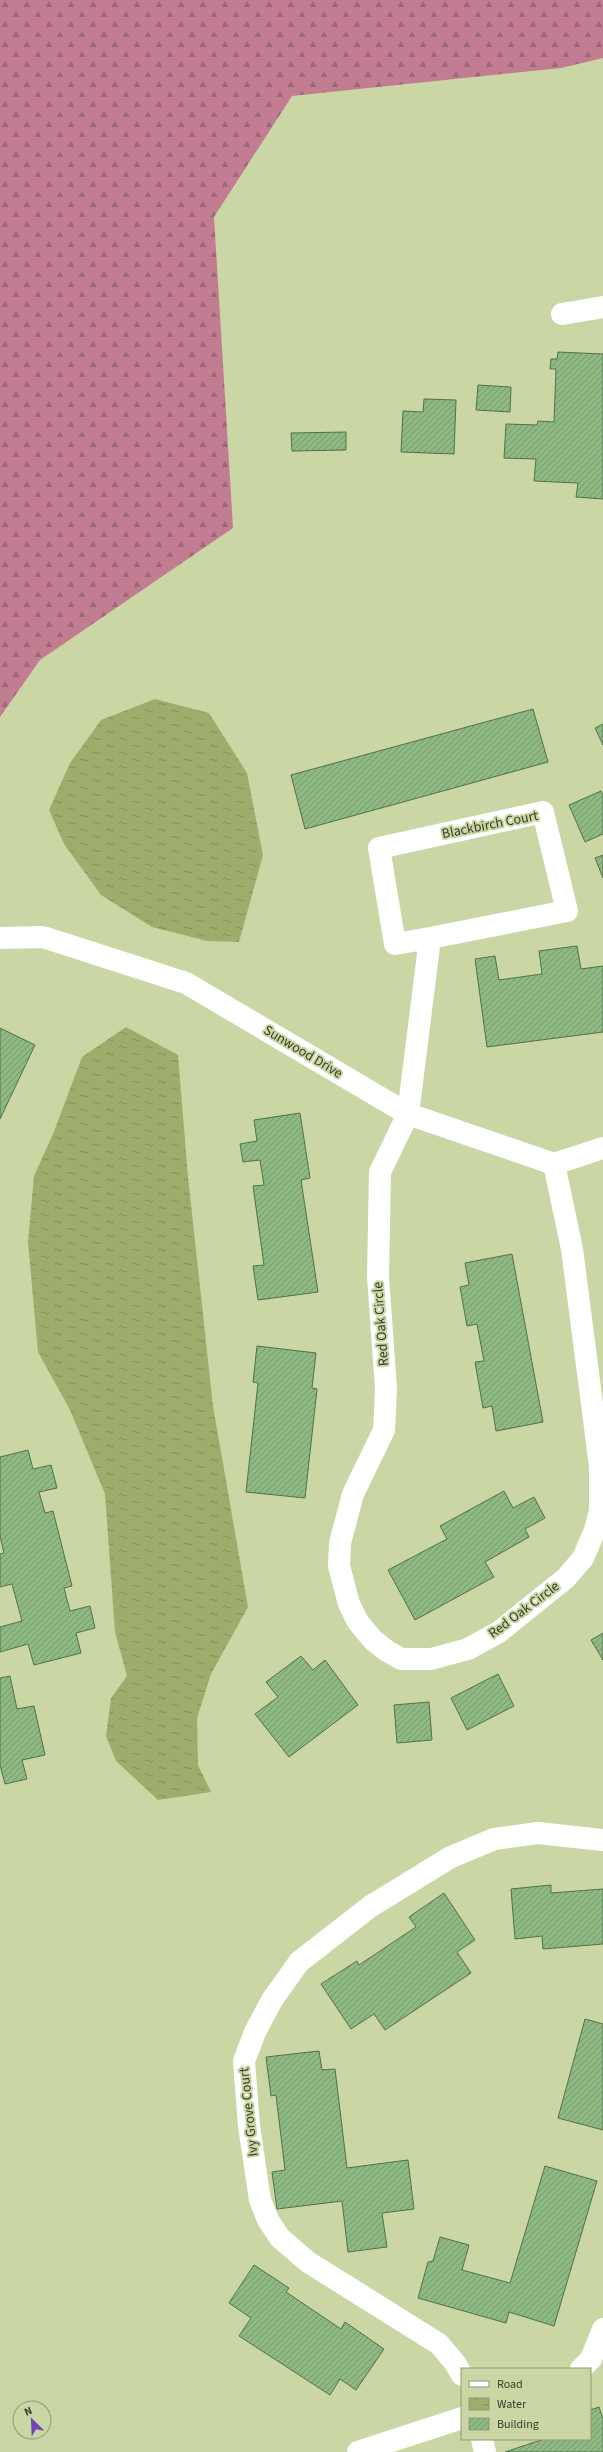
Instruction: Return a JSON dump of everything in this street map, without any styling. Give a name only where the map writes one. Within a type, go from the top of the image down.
[{"type":"street","points":[[562,314],[603,307]]},
{"type":"street","name":"Blackbirch Court","points":[[543,812],[567,911],[430,938],[395,944],[379,848],[543,812]]},
{"type":"street","name":"Sunwood Drive","points":[[0,938],[43,937],[186,983],[408,1114],[554,1164]]},
{"type":"street","points":[[408,1114],[430,938]]},
{"type":"street","name":"Red Oak Circle","points":[[408,1114],[380,1172],[378,1276],[386,1389],[384,1430],[353,1494],[340,1543],[339,1566],[349,1604],[358,1622],[373,1640],[386,1651],[401,1659],[431,1659],[468,1649],[499,1632],[566,1578],[583,1558],[596,1530],[600,1511],[600,1466],[572,1249],[554,1164]]},
{"type":"street","points":[[554,1164],[603,1148]]},
{"type":"street","name":"Ivy Grove Court","points":[[461,2373],[455,2363],[439,2344],[308,2262],[280,2238],[268,2220],[260,2200],[249,2126],[244,2061],[255,2032],[272,2000],[299,1962],[371,1906],[451,1856],[494,1838],[538,1833],[603,1840]]},
{"type":"street","points":[[582,2368],[591,2359],[603,2329]]},
{"type":"street","points":[[358,2452],[461,2418]]},
{"type":"street","points":[[482,2440],[485,2452]]},
{"type":"green space","points":[[0,0],[603,0],[603,58],[561,68],[292,96],[214,217],[233,528],[40,660],[0,717]]},
{"type":"water","points":[[155,699],[209,713],[247,773],[263,855],[239,942],[207,941],[152,927],[101,895],[64,844],[49,810],[70,763],[101,720]]},
{"type":"water","points":[[126,1027],[178,1055],[188,1177],[213,1406],[248,1607],[211,1674],[197,1718],[198,1765],[211,1792],[158,1800],[116,1761],[106,1736],[111,1698],[127,1676],[115,1632],[105,1494],[70,1410],[38,1352],[28,1242],[34,1176],[53,1134],[82,1057]]},
{"type":"building","points":[[558,352],[603,354],[603,499],[576,497],[578,483],[534,481],[536,459],[504,458],[506,424],[537,425],[538,421],[554,422],[556,369],[550,369],[551,359],[557,359]]},
{"type":"building","points":[[478,385],[511,387],[510,412],[476,410]]},
{"type":"building","points":[[424,399],[456,400],[454,454],[401,452],[403,411],[423,412]]},
{"type":"building","points":[[346,432],[346,450],[292,451],[291,433]]},
{"type":"building","points":[[533,709],[548,762],[305,829],[291,775]]},
{"type":"building","points":[[603,724],[603,745],[595,728]]},
{"type":"building","points":[[601,791],[603,795],[603,834],[585,842],[569,805]]},
{"type":"building","points":[[603,855],[603,878],[595,858]]},
{"type":"building","points":[[577,946],[581,969],[603,966],[603,1032],[487,1047],[475,959],[495,956],[499,980],[542,974],[539,951]]},
{"type":"building","points":[[0,1028],[35,1045],[0,1119]]},
{"type":"building","points":[[300,1113],[310,1178],[301,1180],[318,1292],[258,1300],[253,1266],[264,1265],[253,1186],[264,1185],[260,1160],[243,1162],[240,1144],[257,1141],[254,1120]]},
{"type":"building","points":[[512,1254],[543,1422],[496,1431],[492,1406],[483,1408],[475,1362],[484,1361],[477,1324],[467,1326],[460,1287],[469,1285],[465,1263]]},
{"type":"building","points":[[257,1346],[316,1353],[312,1388],[317,1389],[305,1498],[246,1492],[258,1383],[253,1382]]},
{"type":"building","points":[[28,1450],[33,1469],[51,1465],[57,1488],[39,1492],[45,1513],[53,1511],[72,1586],[64,1588],[70,1611],[90,1606],[95,1628],[76,1633],[81,1653],[34,1665],[28,1644],[0,1652],[0,1627],[22,1621],[12,1584],[0,1587],[0,1554],[4,1553],[0,1536],[0,1457]]},
{"type":"building","points":[[504,1491],[513,1508],[534,1497],[545,1518],[525,1529],[529,1537],[485,1562],[494,1577],[415,1620],[388,1570],[447,1539],[440,1526]]},
{"type":"building","points":[[603,1633],[603,1660],[591,1640]]},
{"type":"building","points":[[301,1656],[313,1670],[325,1660],[358,1705],[289,1757],[255,1714],[278,1697],[266,1682]]},
{"type":"building","points":[[498,1674],[514,1706],[467,1730],[451,1698]]},
{"type":"building","points":[[10,1676],[17,1709],[34,1706],[45,1755],[22,1760],[27,1779],[5,1784],[0,1765],[0,1678]]},
{"type":"building","points":[[429,1702],[432,1740],[397,1743],[394,1705]]},
{"type":"building","points":[[551,1885],[551,1893],[603,1889],[603,1944],[543,1949],[542,1936],[515,1939],[511,1889]]},
{"type":"building","points":[[444,1893],[475,1940],[457,1952],[471,1973],[385,2030],[374,2014],[351,2029],[321,1984],[357,1961],[359,1965],[416,1927],[409,1917]]},
{"type":"building","points":[[585,2019],[603,2024],[603,2130],[558,2118]]},
{"type":"building","points":[[319,2051],[322,2070],[335,2069],[347,2168],[408,2160],[414,2209],[382,2213],[387,2247],[348,2252],[342,2201],[277,2209],[272,2172],[285,2170],[276,2095],[271,2096],[266,2057]]},
{"type":"building","points":[[545,2166],[597,2181],[554,2326],[509,2312],[506,2323],[418,2298],[428,2262],[433,2261],[440,2237],[469,2245],[462,2270],[510,2283]]},
{"type":"building","points":[[254,2265],[289,2288],[286,2292],[341,2329],[345,2322],[384,2349],[356,2390],[340,2379],[330,2395],[239,2336],[251,2318],[229,2303]]},
{"type":"building","points":[[599,2407],[603,2419],[603,2452],[505,2452],[541,2440],[591,2440],[591,2410]]}]
